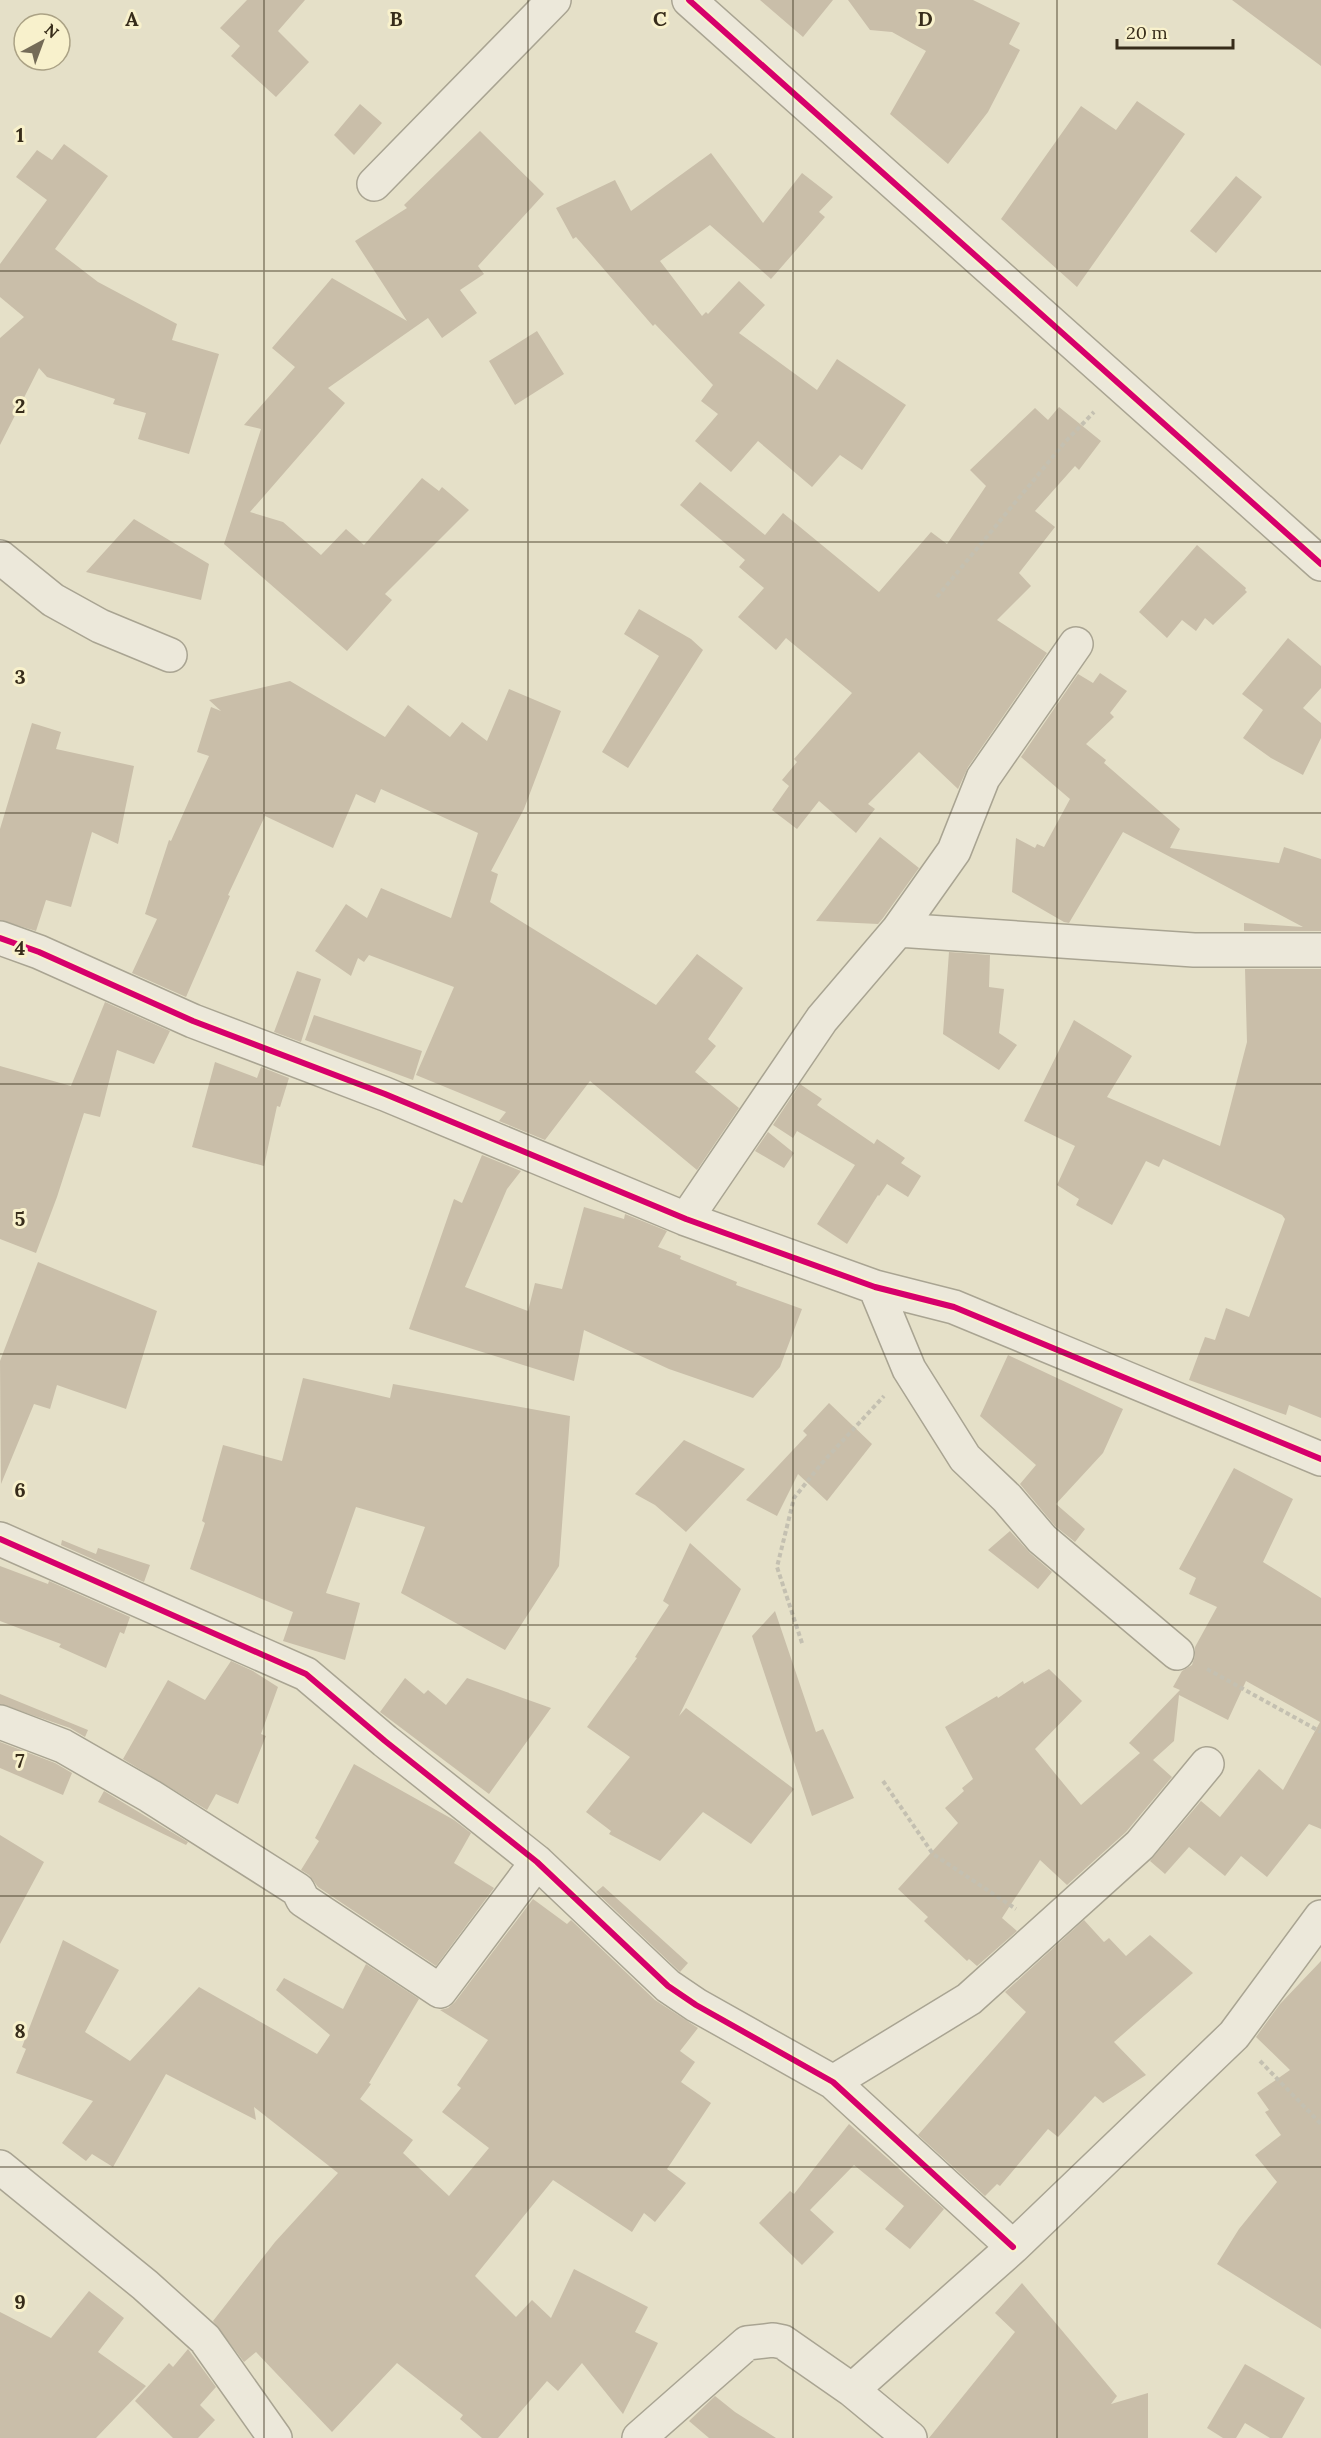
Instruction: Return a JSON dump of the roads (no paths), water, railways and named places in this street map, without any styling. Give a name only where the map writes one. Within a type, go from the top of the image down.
[{"type":"street","points":[[374,184],[554,0]]},
{"type":"street","points":[[689,0],[1321,564]]},
{"type":"street","points":[[0,557],[53,600],[100,626],[170,655]]},
{"type":"street","points":[[686,1219],[822,1019],[898,930],[954,852],[983,778],[1076,644]]},
{"type":"street","points":[[898,930],[1194,950],[1321,950]]},
{"type":"street","points":[[0,938],[39,952],[193,1022],[385,1094],[686,1219],[875,1287],[954,1307],[1321,1459]]},
{"type":"street","points":[[875,1287],[909,1369],[965,1458],[1007,1498],[1042,1539],[1177,1653]]},
{"type":"street","points":[[0,1539],[306,1674],[385,1742],[537,1862],[668,1986],[696,2005],[833,2082],[1013,2247]]},
{"type":"street","points":[[0,1722],[63,1746],[150,1796],[298,1890],[303,1900],[440,1991],[537,1862]]},
{"type":"street","points":[[833,2082],[969,1999],[1140,1845],[1207,1764]]},
{"type":"street","points":[[852,2390],[1013,2247],[1234,2035],[1321,1917]]},
{"type":"street","points":[[0,2167],[145,2285],[205,2339],[275,2438]]},
{"type":"street","points":[[639,2438],[747,2343],[774,2340],[783,2342],[852,2390],[910,2438]]}]
